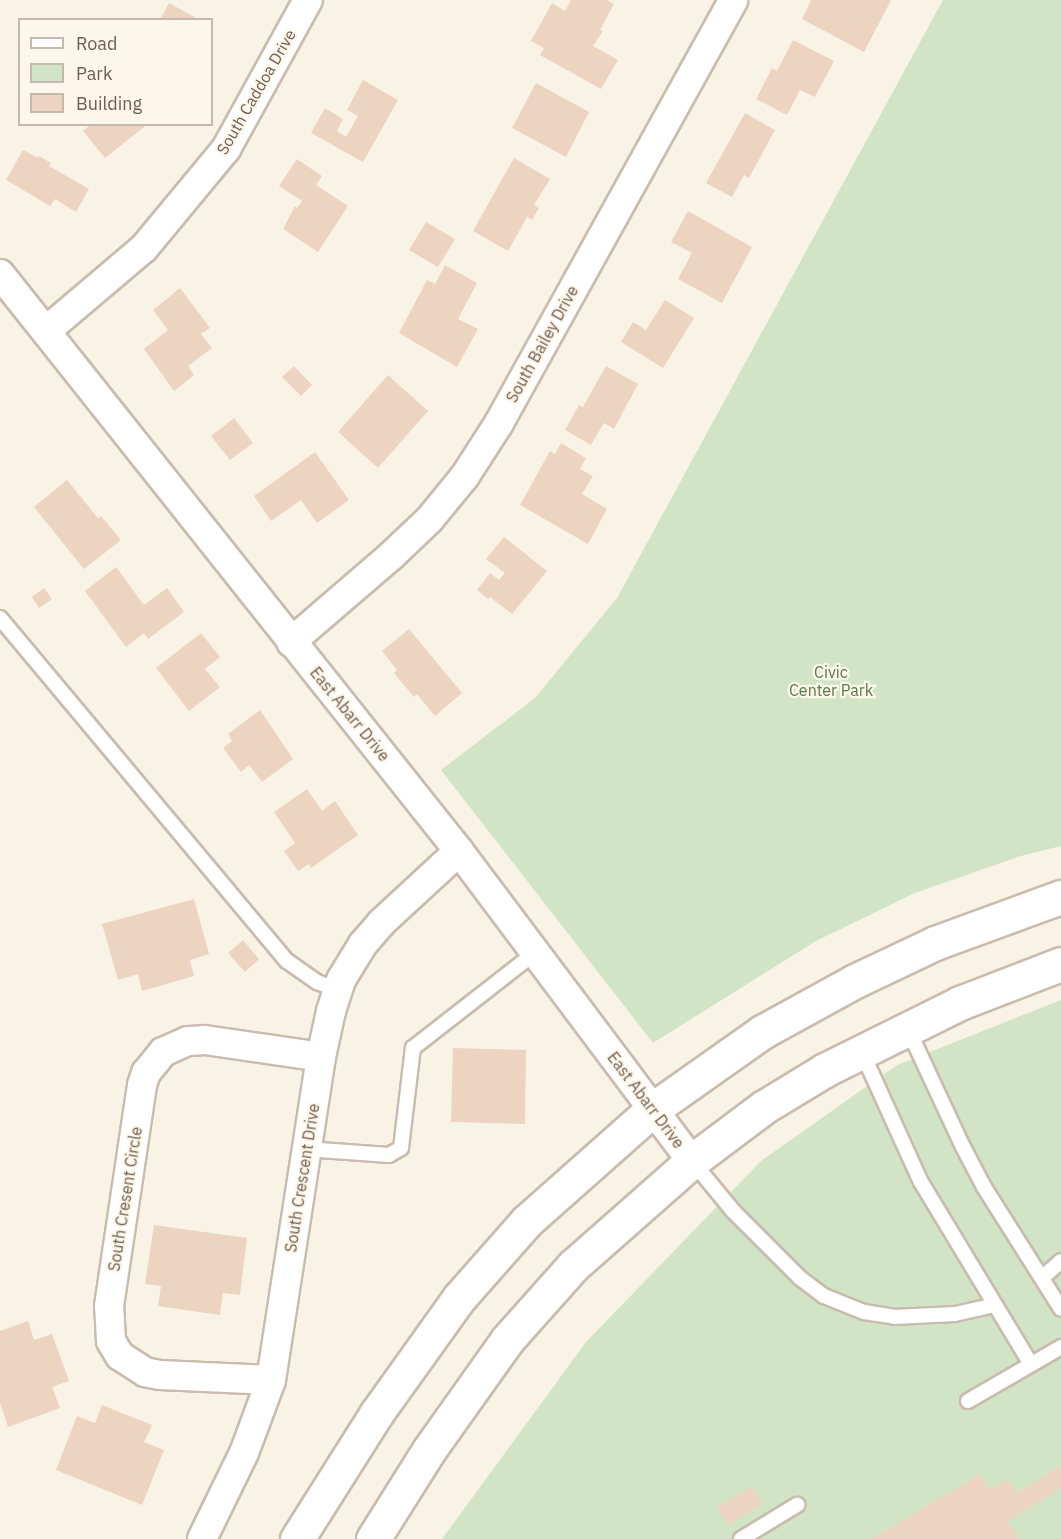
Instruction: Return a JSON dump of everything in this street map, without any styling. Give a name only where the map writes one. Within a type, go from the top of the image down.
[{"type":"main road","points":[[297,1539],[376,1414],[459,1298],[527,1221],[653,1109],[754,1037],[855,981],[935,943],[1061,897]]},
{"type":"main road","points":[[373,1539],[429,1450],[508,1340],[573,1266],[692,1161],[764,1107],[861,1050],[960,1003],[1061,964]]},
{"type":"street","name":"South Caddoa Drive","points":[[46,332],[144,248],[226,149],[308,0]]},
{"type":"street","name":"South Bailey Drive","points":[[291,642],[391,556],[429,520],[465,476],[499,423],[733,0]]},
{"type":"street","name":"East Abarr Drive","points":[[0,274],[459,851],[692,1161]]},
{"type":"street","name":"South Crescent Drive","points":[[202,1539],[244,1453],[271,1380],[321,1057],[338,990],[351,962],[381,922],[459,851]]},
{"type":"street","name":"South Cresent Circle","points":[[271,1380],[160,1375],[145,1372],[120,1356],[111,1341],[109,1306],[142,1085],[146,1073],[163,1052],[188,1041],[205,1040],[321,1057]]},
{"type":"lane","points":[[0,618],[287,961],[317,982],[338,990]]},
{"type":"lane","points":[[306,1149],[389,1155],[401,1148],[413,1048],[536,952]]},
{"type":"lane","points":[[908,1027],[963,1147],[984,1187],[1061,1309]]},
{"type":"lane","points":[[861,1050],[921,1182],[1030,1363]]},
{"type":"lane","points":[[692,1161],[733,1211],[800,1278],[824,1296],[864,1312],[894,1317],[955,1314],[995,1305]]},
{"type":"lane","points":[[1042,1278],[1061,1261]]},
{"type":"lane","points":[[968,1401],[1061,1347]]},
{"type":"lane","points":[[741,1539],[797,1505]]},
{"type":"green space","name":"Civic Center Park","points":[[943,0],[1061,0],[1061,846],[1021,856],[915,893],[816,941],[653,1043],[441,770],[535,698],[617,598]]},
{"type":"green space","points":[[1061,1000],[1061,1539],[442,1539],[586,1342],[761,1161],[897,1065]]},
{"type":"building","points":[[571,0],[607,0],[614,4],[600,30],[603,31],[593,46],[618,60],[601,89],[540,55],[544,48],[531,41],[552,3],[565,11]]},
{"type":"building","points":[[811,0],[891,0],[864,52],[802,19]]},
{"type":"building","points":[[169,3],[196,18],[161,18]]},
{"type":"building","points":[[793,40],[834,61],[815,97],[800,90],[787,115],[756,99],[772,68],[777,71]]},
{"type":"building","points":[[363,80],[398,100],[363,162],[311,133],[325,108],[343,119],[337,131],[346,137],[358,116],[347,110]]},
{"type":"building","points":[[536,83],[589,112],[566,157],[512,128]]},
{"type":"building","points":[[745,113],[775,130],[749,178],[744,175],[732,197],[706,183]]},
{"type":"building","points":[[89,126],[145,126],[105,158],[83,131]]},
{"type":"building","points":[[23,150],[51,163],[49,166],[89,189],[76,212],[55,199],[50,206],[6,180]]},
{"type":"building","points":[[514,158],[550,179],[534,205],[539,208],[532,220],[527,217],[508,251],[473,231]]},
{"type":"building","points":[[297,159],[322,176],[316,185],[348,206],[318,252],[283,229],[295,206],[297,208],[302,201],[279,186]]},
{"type":"building","points":[[688,211],[752,247],[722,303],[678,279],[692,253],[671,242]]},
{"type":"building","points":[[426,222],[455,239],[438,267],[409,250]]},
{"type":"building","points":[[445,265],[477,283],[458,319],[478,329],[457,367],[399,333],[427,280],[435,284]]},
{"type":"building","points":[[180,288],[210,328],[201,334],[212,348],[188,366],[194,375],[174,391],[144,349],[168,330],[153,310]]},
{"type":"building","points":[[665,300],[694,318],[663,368],[621,342],[633,322],[646,330]]},
{"type":"building","points":[[294,366],[312,385],[301,396],[282,377]]},
{"type":"building","points":[[606,366],[638,384],[614,429],[604,423],[591,445],[565,430],[579,405],[583,407]]},
{"type":"building","points":[[388,375],[428,411],[378,468],[338,432]]},
{"type":"building","points":[[234,418],[253,443],[230,460],[211,436]]},
{"type":"building","points":[[561,443],[586,458],[580,469],[593,476],[582,494],[607,509],[588,544],[520,505],[550,451],[555,454]]},
{"type":"building","points":[[315,452],[349,500],[317,523],[301,500],[271,521],[254,496]]},
{"type":"building","points":[[67,480],[98,518],[101,516],[121,540],[84,569],[34,507]]},
{"type":"building","points":[[504,537],[547,571],[512,614],[477,590],[490,573],[499,580],[505,573],[486,559]]},
{"type":"building","points":[[116,567],[144,605],[167,588],[184,612],[148,639],[144,633],[126,647],[85,591]]},
{"type":"building","points":[[44,588],[52,599],[39,608],[32,597]]},
{"type":"building","points":[[409,629],[462,693],[435,716],[417,694],[414,697],[394,673],[397,670],[382,651]]},
{"type":"building","points":[[201,633],[220,657],[205,669],[220,687],[189,711],[156,668]]},
{"type":"building","points":[[260,710],[293,759],[262,782],[249,765],[241,772],[223,748],[232,741],[228,734]]},
{"type":"building","points":[[307,789],[322,811],[335,801],[358,835],[311,868],[309,864],[298,871],[284,851],[295,843],[274,812]]},
{"type":"building","points":[[194,899],[209,954],[190,960],[194,976],[142,991],[138,974],[118,980],[102,924]]},
{"type":"building","points":[[243,940],[259,959],[245,972],[228,953]]},
{"type":"building","points":[[453,1048],[526,1050],[525,1124],[451,1122]]},
{"type":"building","points":[[154,1225],[247,1238],[240,1295],[223,1293],[220,1315],[158,1306],[161,1286],[145,1284]]},
{"type":"building","points":[[28,1321],[34,1340],[52,1334],[69,1381],[52,1387],[60,1408],[8,1427],[0,1403],[0,1331]]},
{"type":"building","points":[[102,1405],[152,1425],[144,1442],[164,1450],[142,1505],[56,1470],[77,1416],[95,1423]]},
{"type":"building","points":[[1061,1466],[1061,1488],[1008,1521],[1018,1539],[871,1539],[980,1474],[989,1490],[1008,1479],[1017,1493]]},
{"type":"building","points":[[752,1486],[763,1504],[728,1525],[717,1507]]}]
